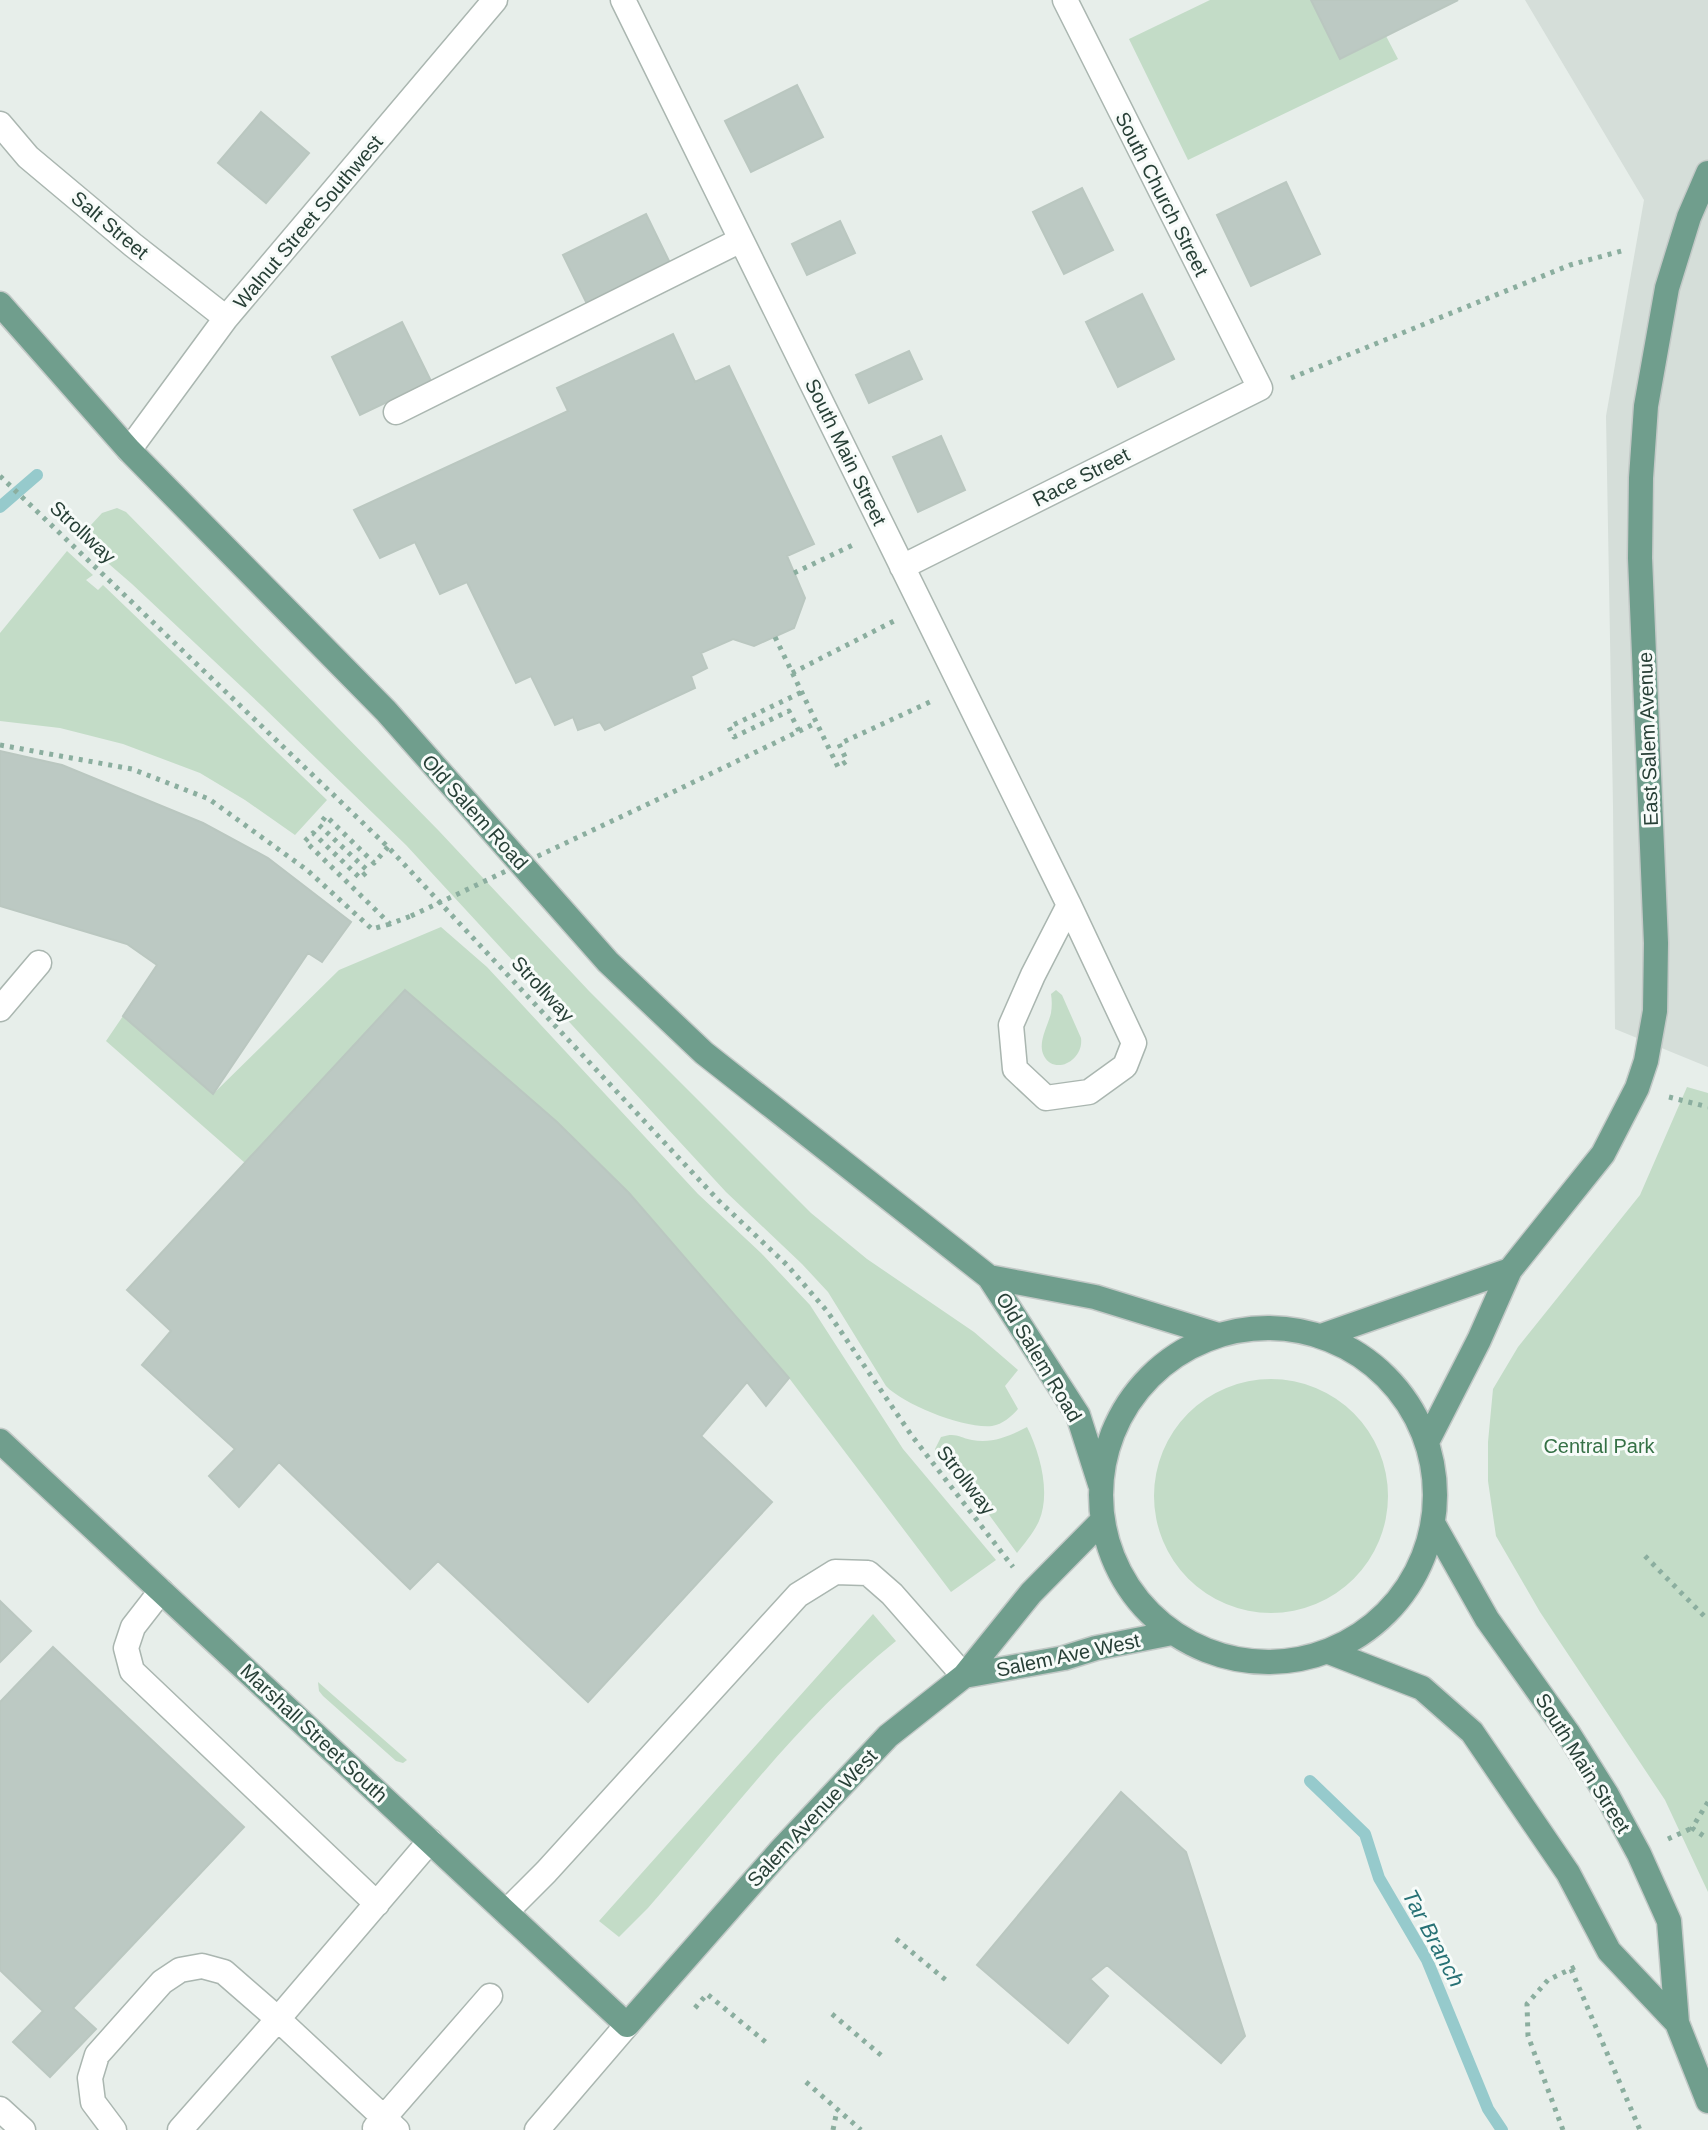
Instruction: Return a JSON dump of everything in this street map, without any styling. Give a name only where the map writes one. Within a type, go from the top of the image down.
[{"type":"main road","name":"East Salem Avenue","points":[[1428,1440],[1479,1340],[1510,1270],[1603,1154],[1637,1088],[1649,1048],[1655,1011],[1656,943],[1640,558],[1641,478],[1646,406],[1667,288],[1689,217],[1708,173]]},
{"type":"main road","name":"Old Salem Road","points":[[0,304],[129,450],[386,711],[608,962],[704,1053],[989,1277],[1078,1415],[1100,1484]]},
{"type":"main road","points":[[1321,1336],[1510,1270]]},
{"type":"main road","name":"Old Salem Road","points":[[989,1277],[1095,1297],[1218,1335]]},
{"type":"main road","points":[[1269,1327],[1321,1336],[1367,1359],[1404,1395],[1428,1440],[1436,1482],[1434,1525],[1421,1566],[1398,1602],[1367,1631],[1329,1652],[1276,1663],[1221,1656],[1172,1633],[1138,1603],[1114,1564],[1102,1521],[1100,1484],[1111,1435],[1136,1391],[1172,1357],[1218,1335],[1269,1327]]},
{"type":"main road","name":"Marshall Street South","points":[[1,1443],[627,2025]]},
{"type":"main road","name":"Salem Avenue West","points":[[627,2025],[781,1850],[888,1736],[964,1676],[1031,1593],[1102,1521]]},
{"type":"main road","name":"South Main Street","points":[[1434,1525],[1487,1619],[1568,1733],[1639,1854],[1669,1921],[1677,2023],[1708,2101]]},
{"type":"main road","name":"Salem Ave West","points":[[964,1676],[1064,1658],[1096,1648],[1172,1633]]},
{"type":"main road","name":"South Main Street","points":[[1329,1652],[1422,1688],[1472,1732],[1568,1873],[1609,1951],[1677,2023]]},
{"type":"street","name":"Walnut Street Southwest","points":[[129,450],[226,318],[495,0]]},
{"type":"street","name":"South Main Street","points":[[623,0],[1069,905],[1134,1043],[1125,1066],[1089,1092],[1046,1098],[1015,1069],[1011,1025],[1069,905]]},
{"type":"street","name":"South Church Street","points":[[1065,0],[1260,388]]},
{"type":"street","name":"Salt Street","points":[[0,124],[28,157],[226,318]]},
{"type":"street","points":[[396,412],[741,240]]},
{"type":"street","name":"Race Street","points":[[902,567],[1260,388]]},
{"type":"street","points":[[0,1009],[39,963]]},
{"type":"street","points":[[506,1912],[798,1595],[835,1572],[868,1573],[892,1594],[964,1676]]},
{"type":"street","points":[[161,1591],[133,1627],[126,1648],[132,1671],[377,1904]]},
{"type":"street","points":[[180,2130],[430,1841]]},
{"type":"street","points":[[114,2130],[93,2102],[90,2078],[97,2055],[162,1982],[180,1970],[202,1966],[224,1972],[278,2019],[385,2126],[490,1996]]},
{"type":"street","name":"Salem Avenue West","points":[[537,2130],[627,2025]]},
{"type":"street","points":[[0,2109],[23,2130]]},
{"type":"path","points":[[1260,388],[1302,374],[1570,265],[1625,250]]},
{"type":"path","name":"Strollway","points":[[0,476],[388,847],[719,1201],[787,1265],[827,1311],[912,1436],[1013,1567]]},
{"type":"path","points":[[794,573],[884,530]]},
{"type":"path","points":[[792,673],[922,606]]},
{"type":"path","points":[[775,637],[838,767],[847,761],[839,744],[961,687]]},
{"type":"path","points":[[799,731],[789,711],[734,737],[729,727],[802,692]]},
{"type":"path","points":[[0,745],[132,769],[209,799],[307,870],[372,929],[411,916],[816,723]]},
{"type":"path","points":[[388,847],[374,863],[326,816],[319,825],[368,871],[360,878],[313,833],[305,841],[390,924]]},
{"type":"path","points":[[1645,1556],[1708,1620]]},
{"type":"path","points":[[1708,1802],[1692,1828],[1708,1839]]},
{"type":"path","points":[[896,1939],[947,1981]]},
{"type":"path","points":[[1563,2130],[1528,2036],[1527,2004],[1548,1980],[1571,1969],[1640,2130]]},
{"type":"path","points":[[695,2008],[707,1994],[768,2044]]},
{"type":"path","points":[[832,2014],[882,2056]]},
{"type":"path","points":[[806,2082],[861,2130]]},
{"type":"path","points":[[833,2130],[837,2109]]},
{"type":"shaded area","points":[[1525,0],[1708,0],[1708,1067],[1615,1029],[1606,416],[1644,200]]},
{"type":"green space","points":[[1210,0],[1311,0],[1386,36],[1398,59],[1188,160],[1129,39]]},
{"type":"green space","points":[[117,508],[126,512],[439,831],[589,991],[811,1213],[867,1259],[974,1332],[1018,1370],[1005,1386],[1018,1409],[1013,1415],[992,1426],[967,1424],[920,1408],[886,1386],[828,1292],[726,1192],[406,845],[262,706],[79,538],[102,513]]},
{"type":"green space","points":[[67,551],[93,575],[86,580],[98,590],[103,585],[327,800],[295,835],[200,773],[123,744],[60,728],[0,721],[0,633]]},
{"type":"green space","points":[[441,927],[487,967],[698,1194],[761,1253],[810,1305],[903,1449],[996,1560],[951,1592],[789,1378],[557,1122],[405,990],[245,1163],[106,1041],[123,1016],[213,1094],[339,970]]},
{"type":"green space","points":[[1056,990],[1062,995],[1081,1038],[1081,1046],[1074,1059],[1061,1065],[1049,1062],[1042,1051],[1051,1013],[1051,994]]},
{"type":"green space","name":"Central Park","points":[[1687,1087],[1708,1093],[1708,1892],[1665,1800],[1540,1612],[1496,1536],[1488,1481],[1493,1389],[1518,1347],[1640,1195]]},
{"type":"green space","points":[[1271,1379],[1294,1381],[1316,1388],[1336,1398],[1354,1413],[1369,1431],[1379,1451],[1386,1473],[1386,1519],[1379,1541],[1369,1561],[1354,1579],[1336,1594],[1316,1604],[1294,1611],[1271,1613],[1248,1611],[1226,1604],[1206,1594],[1188,1579],[1173,1561],[1163,1541],[1156,1519],[1154,1496],[1156,1473],[1163,1451],[1173,1431],[1188,1413],[1206,1398],[1226,1388],[1248,1381]]},
{"type":"green space","points":[[1027,1427],[1040,1461],[1044,1498],[1039,1521],[1017,1553],[935,1449],[941,1437],[954,1435],[987,1441]]},
{"type":"green space","points":[[873,1614],[896,1641],[828,1702],[797,1735],[648,1908],[619,1937],[599,1921]]},
{"type":"green space","points":[[318,1682],[407,1760],[403,1763],[396,1761],[323,1696]]},
{"type":"building","points":[[1311,0],[1458,0],[1340,59]]},
{"type":"building","points":[[797,85],[823,137],[751,172],[725,121]]},
{"type":"building","points":[[261,112],[309,153],[266,203],[218,163]]},
{"type":"building","points":[[1286,182],[1320,254],[1251,286],[1217,215]]},
{"type":"building","points":[[1082,188],[1113,250],[1064,274],[1033,212]]},
{"type":"building","points":[[646,214],[671,265],[588,306],[563,255]]},
{"type":"building","points":[[840,221],[855,253],[807,275],[792,244]]},
{"type":"building","points":[[1142,294],[1174,359],[1118,387],[1086,322]]},
{"type":"building","points":[[402,322],[431,381],[360,415],[332,357]]},
{"type":"building","points":[[673,334],[695,382],[729,366],[814,544],[787,556],[805,598],[794,628],[754,646],[733,639],[701,653],[707,668],[691,676],[695,688],[605,730],[600,722],[578,730],[573,717],[555,725],[531,676],[516,683],[467,582],[440,594],[415,542],[380,558],[354,510],[568,411],[557,388]]},
{"type":"building","points":[[909,351],[922,379],[869,403],[856,375]]},
{"type":"building","points":[[941,436],[965,490],[918,512],[893,457]]},
{"type":"building","points":[[0,751],[62,765],[203,823],[268,858],[351,922],[322,962],[308,953],[213,1094],[123,1016],[157,965],[127,944],[0,906]]},
{"type":"building","points":[[405,990],[557,1122],[629,1193],[789,1378],[766,1406],[747,1382],[701,1436],[772,1502],[588,1702],[438,1561],[410,1589],[279,1462],[239,1507],[209,1476],[235,1449],[142,1365],[171,1331],[127,1290]]},
{"type":"building","points":[[0,1601],[31,1631],[0,1662]]},
{"type":"building","points":[[53,1647],[244,1827],[73,2008],[96,2029],[50,2077],[13,2042],[43,2011],[0,1970],[0,1702]]},
{"type":"building","points":[[1121,1792],[1186,1852],[1245,2036],[1221,2063],[1107,1965],[1090,1979],[1108,1996],[1068,2043],[977,1965]]},
{"type":"waterway","name":"Tar Branch","points":[[0,507],[37,475]]},
{"type":"waterway","name":"Tar Branch","points":[[1310,1781],[1365,1834],[1379,1878],[1427,1960],[1488,2109],[1502,2130]]}]
